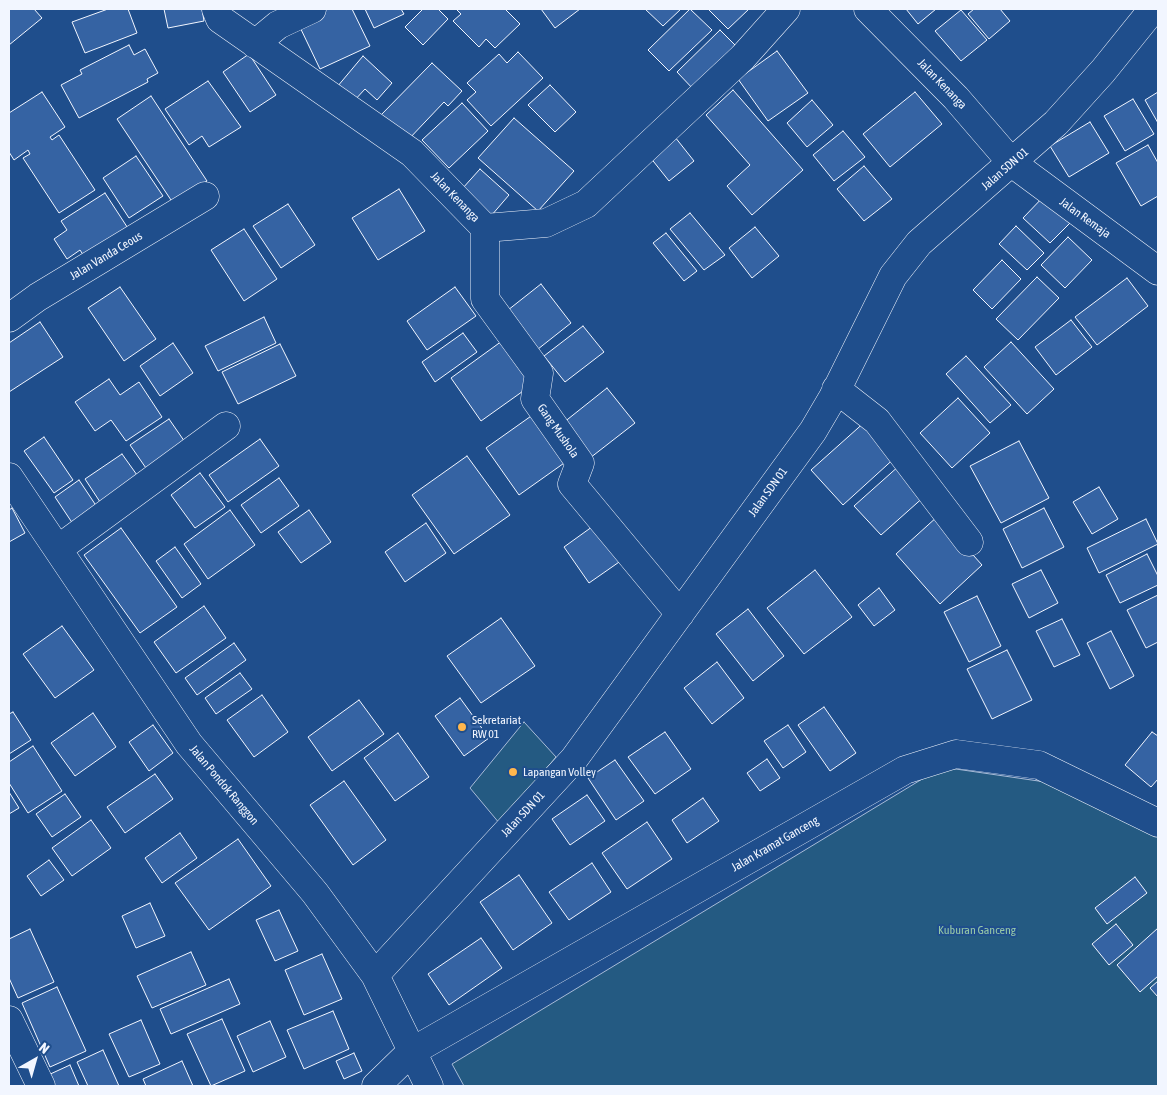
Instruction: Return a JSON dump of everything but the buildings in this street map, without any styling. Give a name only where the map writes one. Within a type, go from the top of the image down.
[{"type":"street","name":"Jalan Kenanga","points":[[216,9],[220,19],[412,153],[485,228],[546,223],[586,204],[743,57],[786,9]]},
{"type":"street","points":[[255,44],[278,25],[312,9]]},
{"type":"street","name":"Jalan Kenanga","points":[[868,9],[956,98],[1012,164]]},
{"type":"street","name":"Jalan SDN 01","points":[[375,975],[574,759],[812,431],[899,270],[920,243],[1012,164],[1056,123],[1103,71],[1153,9]]},
{"type":"street","name":"Jalan Remaja","points":[[1012,164],[1158,271]]},
{"type":"street","name":"Jalan Vanda Ceous","points":[[9,318],[38,297],[205,196]]},
{"type":"street","name":"Gang Mushola","points":[[485,228],[484,299],[540,373],[535,399],[580,463],[572,484],[680,614]]},
{"type":"street","points":[[836,389],[877,421],[969,542]]},
{"type":"street","points":[[58,549],[226,426]]},
{"type":"street","name":"Jalan Pondok Ranggon","points":[[9,477],[190,744],[315,893],[375,975],[429,1086]]},
{"type":"street","name":"Jalan Kramat Ganceng","points":[[411,1052],[905,770],[956,754],[1039,765],[1158,823]]},
{"type":"street","points":[[9,1020],[41,1086]]},
{"type":"street","points":[[376,1086],[411,1052]]},
{"type":"green space","name":"Lapangan Volley","points":[[524,722],[556,757],[500,824],[470,788]]},
{"type":"green space","name":"Kuburan Ganceng","points":[[942,767],[1066,785],[1158,836],[1158,1086],[464,1086],[452,1064]]},
{"type":"place","name":"Sekretariat RW 01","points":[[462,727]]},
{"type":"place","name":"Lapangan Volley","points":[[513,772]]}]
